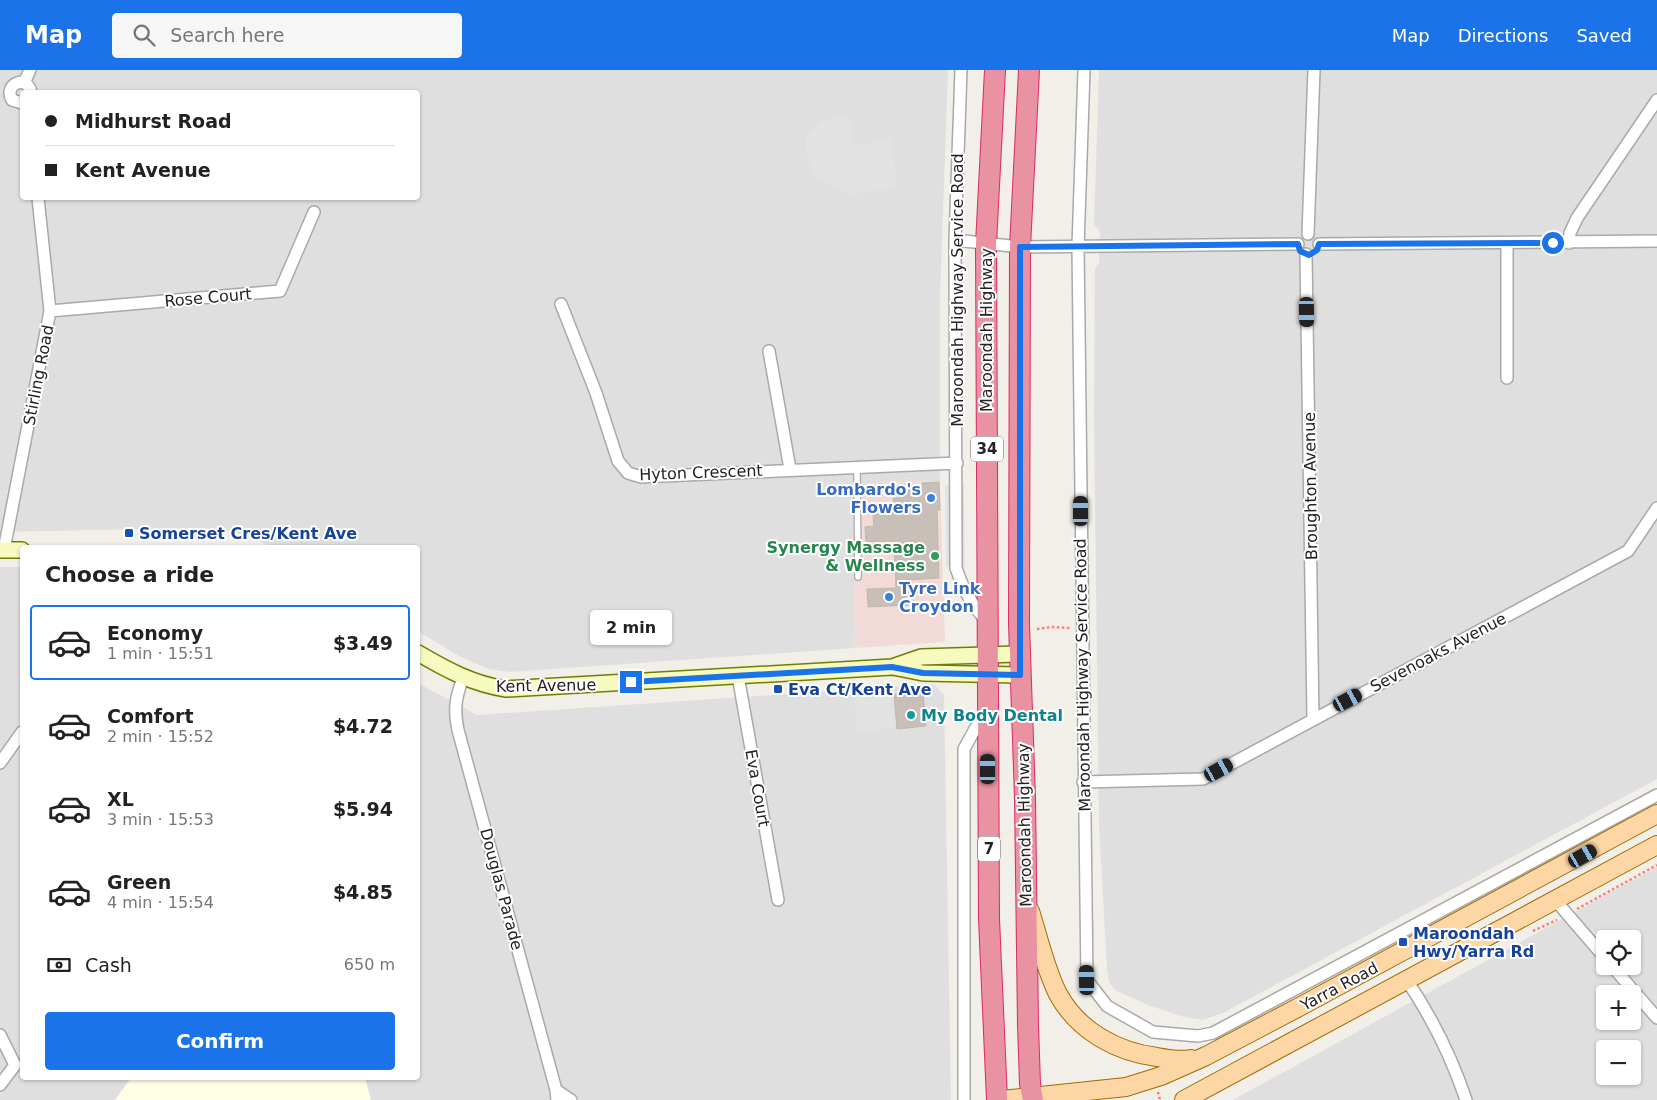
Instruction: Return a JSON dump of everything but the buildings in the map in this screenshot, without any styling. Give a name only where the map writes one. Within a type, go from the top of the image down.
[{"type":"highway","name":"Maroondah Highway","points":[[995,70],[986,244],[989,919],[997,1100]]},
{"type":"highway","name":"Maroondah Highway","points":[[1030,70],[1020,247],[1020,675],[1028,1026],[1030,1084],[1033,1098]]},
{"type":"main road","points":[[2,550],[20,550]]},
{"type":"main road","name":"Kent Avenue","points":[[420,654],[477,684],[506,689],[892,667],[923,673],[1020,675]]},
{"type":"main road","name":"Kent Avenue","points":[[892,667],[921,657],[1020,654]]},
{"type":"main road","name":"Yarra Road","points":[[1002,1100],[1128,1094],[1161,1076],[1206,1056],[1297,999],[1657,814]]},
{"type":"main road","name":"Yarra Road","points":[[1184,1100],[1657,845]]},
{"type":"main road","points":[[1026,896],[1058,994],[1077,1018],[1102,1040],[1134,1053],[1172,1059],[1206,1056]]},
{"type":"main road","points":[[1297,999],[1314,1030]]},
{"type":"street","points":[[20,103],[5,98],[14,84],[27,88],[30,70]]},
{"type":"street","name":"Maroondah Highway Service Road","points":[[961,70],[955,240],[956,568],[963,588],[975,609],[987,621]]},
{"type":"street","name":"Maroondah Highway Service Road","points":[[1084,70],[1078,247],[1083,782],[1087,980],[1107,1006],[1153,1032],[1173,1035],[1198,1036],[1214,1033],[1297,999]]},
{"type":"street","points":[[1308,234],[1314,70]]},
{"type":"street","points":[[1569,243],[1570,233],[1577,218],[1657,100]]},
{"type":"street","name":"Stirling Road","points":[[2,550],[50,311],[38,200]]},
{"type":"street","name":"Rose Court","points":[[50,311],[280,291],[314,212]]},
{"type":"street","points":[[1308,234],[1317,238],[1319,244],[1315,252],[1306,254],[1300,251],[1298,244],[1302,236],[1308,234]]},
{"type":"street","points":[[955,240],[1020,247],[1298,244]]},
{"type":"street","points":[[1319,244],[1657,241]]},
{"type":"street","points":[[1507,243],[1507,378]]},
{"type":"street","name":"Broughton Avenue","points":[[1306,254],[1313,718]]},
{"type":"street","name":"Hyton Crescent","points":[[561,304],[596,393],[618,461],[628,473],[640,477],[957,463]]},
{"type":"street","points":[[769,351],[790,469]]},
{"type":"street","name":"Sevenoaks Avenue","points":[[1083,782],[1203,779],[1313,718],[1628,551],[1657,508]]},
{"type":"street","name":"Eva Court","points":[[738,676],[778,900]]},
{"type":"street","name":"Douglas Parade","points":[[463,678],[455,700],[454,710],[458,730],[556,1095]]},
{"type":"street","points":[[964,1100],[964,750],[975,729],[988,712]]},
{"type":"street","points":[[0,763],[20,735]]},
{"type":"street","points":[[1297,999],[1657,795]]},
{"type":"street","points":[[1556,901],[1596,948]]},
{"type":"street","points":[[1620,975],[1657,1018]]},
{"type":"street","points":[[1406,979],[1416,994],[1456,1071],[1466,1100]]},
{"type":"street","points":[[0,1085],[18,1063],[1,1041]]},
{"type":"street","points":[[556,1095],[571,1100]]},
{"type":"lane","points":[[857,468],[858,577]]},
{"type":"path","points":[[1037,629],[1063,626],[1082,629]]},
{"type":"shaded area","points":[[0,70],[948,70],[940,298],[940,481],[853,484],[855,648],[510,672],[488,669],[459,656],[420,632],[420,545],[269,545],[235,532],[197,528],[0,532]]},
{"type":"shaded area","points":[[1099,70],[1657,70],[1657,779],[1223,1013],[1203,1020],[1184,1017],[1148,1005],[1115,990],[1109,982],[1107,968],[1099,825],[1094,415],[1095,268],[1099,263],[1100,232],[1094,224]]},
{"type":"shaded area","points":[[848,117],[854,146],[891,139],[897,188],[849,194],[815,177],[807,157],[805,137],[820,121]]},
{"type":"shaded area","points":[[940,481],[945,642],[855,648],[853,484]]},
{"type":"shaded area","points":[[964,484],[965,567],[946,567],[945,485]]},
{"type":"shaded area","points":[[0,567],[20,567],[20,1080],[420,1080],[420,684],[477,715],[934,684],[944,695],[951,1100],[0,1100]]},
{"type":"shaded area","points":[[890,688],[896,727],[858,732],[853,690]]},
{"type":"shaded area","points":[[1657,867],[1657,1100],[1233,1100]]},
{"type":"shaded area","points":[[130,1080],[366,1080],[371,1100],[115,1100]]},
{"type":"place","name":"Lombardo's Flowers","points":[[931,498]]},
{"type":"place","name":"Somerset Cres/Kent Ave","points":[[129,533]]},
{"type":"place","name":"Synergy Massage & Wellness","points":[[935,556]]},
{"type":"place","name":"Tyre Link Croydon","points":[[889,597]]},
{"type":"place","name":"Eva Ct/Kent Ave","points":[[778,689]]},
{"type":"place","name":"My Body Dental","points":[[911,715]]},
{"type":"place","name":"Maroondah Hwy/Yarra Rd","points":[[1403,942]]},
{"type":"route","points":[[631,682],[892,667],[923,673],[1020,675],[1020,247],[1298,244],[1300,251],[1309,255],[1319,248],[1319,244],[1553,243]]}]
